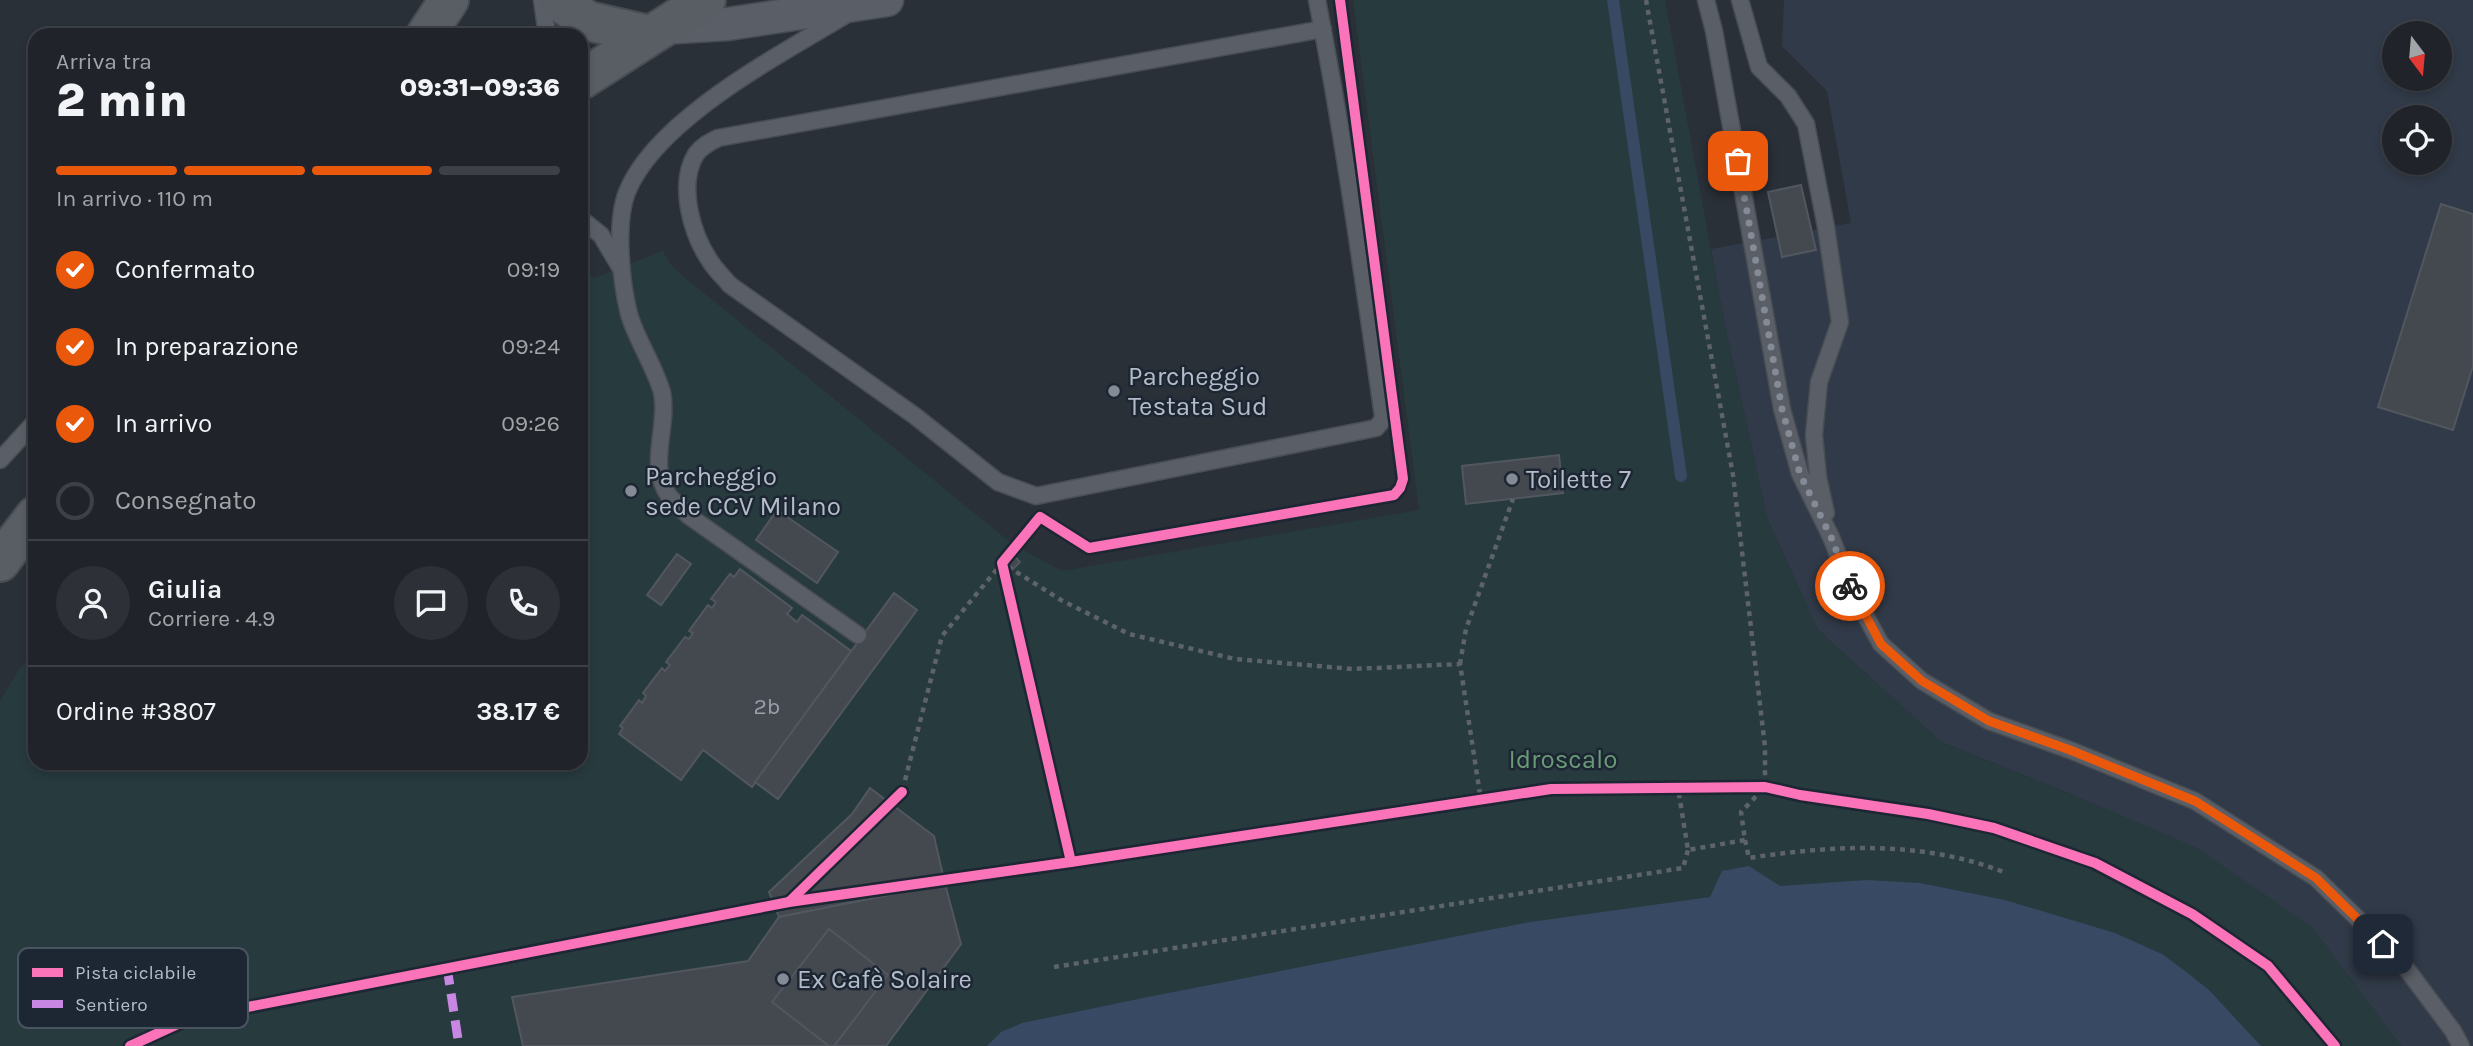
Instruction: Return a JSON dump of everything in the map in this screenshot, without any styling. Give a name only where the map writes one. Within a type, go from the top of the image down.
[{"type":"main road","points":[[431,28],[449,0]]},
{"type":"main road","points":[[557,0],[588,20],[655,32]]},
{"type":"main road","points":[[588,75],[706,0]]},
{"type":"main road","points":[[4,556],[28,525]]},
{"type":"main road","points":[[4,556],[28,531]]},
{"type":"street","points":[[655,32],[728,24],[874,1]]},
{"type":"lane","points":[[542,0],[546,28]]},
{"type":"lane","points":[[1317,0],[1323,29],[1356,231],[1383,416],[1376,428],[1036,496],[998,482],[915,416],[730,285],[710,262],[698,239],[690,214],[690,172],[696,155],[704,146],[718,138],[1323,29]]},
{"type":"lane","points":[[1706,0],[1714,31],[1782,409],[1800,474],[1831,537],[1853,593],[1881,644],[1922,681],[1989,721],[2070,750],[2195,801],[2316,878],[2400,960],[2454,1031],[2461,1046]]},
{"type":"lane","points":[[1740,0],[1759,67],[1788,96],[1806,124],[1826,227],[1840,322],[1819,382],[1814,435],[1818,477],[1831,537]]},
{"type":"lane","points":[[858,635],[689,516],[668,495],[659,471],[664,416],[663,393],[630,316],[621,269],[622,209],[638,171],[670,132],[694,112],[761,66],[874,1]]},
{"type":"lane","points":[[588,222],[601,235],[621,269]]},
{"type":"lane","points":[[0,460],[28,430]]},
{"type":"path","points":[[1646,0],[1733,475],[1771,788]]},
{"type":"path","points":[[789,902],[902,792],[942,636],[1040,517],[1089,548],[1394,495],[1400,488],[1402,479],[1397,438]]},
{"type":"path","points":[[1468,803],[1487,800],[1460,664],[1466,629],[1513,499]]},
{"type":"path","points":[[1002,563],[1060,600],[1129,634],[1235,659],[1353,669],[1460,664]]},
{"type":"path","points":[[1002,563],[1071,862]]},
{"type":"path","points":[[1753,787],[1771,788]]},
{"type":"path","points":[[1665,788],[1690,788]]},
{"type":"path","points":[[1054,967],[1683,868],[1688,850],[1678,788]]},
{"type":"path","points":[[1771,788],[1741,812],[1749,858],[1822,850],[1904,849],[1960,858],[2006,873]]},
{"type":"path","points":[[1688,850],[1745,840]]},
{"type":"path","points":[[1057,864],[1084,860]]},
{"type":"path","points":[[775,905],[815,898]]},
{"type":"shaded area","points":[[1784,0],[2473,0],[2473,1046],[2401,1046],[2311,926],[2071,794],[1941,742],[1818,630],[1767,518],[1711,249],[1851,223],[1827,91],[1782,46]]},
{"type":"green space","name":"Idroscalo","points":[[1353,0],[1665,0],[1724,321],[1767,518],[1818,630],[1941,742],[2195,847],[2311,926],[2401,1046],[0,1046],[0,701],[28,659],[28,770],[588,770],[588,272],[594,278],[663,251],[678,272],[995,530],[1016,546],[1062,571],[1419,510]]},
{"type":"water","points":[[1749,866],[1780,886],[1867,880],[1920,883],[2005,900],[2115,933],[2162,954],[2185,971],[2209,990],[2261,1046],[987,1046],[1001,1032],[1022,1023],[1148,997],[1530,922],[1710,897],[1722,871]]},
{"type":"building","points":[[1801,185],[1816,250],[1782,257],[1768,192]]},
{"type":"building","points":[[2441,204],[2473,214],[2473,366],[2453,430],[2378,407]]},
{"type":"building","name":"Toilette 7","points":[[1559,455],[1563,493],[1466,504],[1462,466]]},
{"type":"building","points":[[777,510],[838,552],[817,583],[756,540]]},
{"type":"building","points":[[677,554],[691,564],[661,605],[647,595]]},
{"type":"building","points":[[1014,556],[1020,562],[1013,569],[1007,563]]},
{"type":"building","points":[[740,569],[792,608],[787,614],[797,622],[802,615],[851,651],[752,787],[703,750],[681,780],[619,734],[623,728],[620,726],[639,700],[642,703],[646,696],[643,693],[662,668],[665,671],[670,665],[666,662],[685,637],[689,639],[693,633],[689,631],[708,605],[712,608],[716,602],[711,599],[730,574],[734,577]]},
{"type":"building","points":[[894,593],[917,610],[778,799],[755,782]]},
{"type":"building","points":[[870,788],[934,836],[945,884],[779,917],[769,892],[852,814]]},
{"type":"building","name":"Ex Cafè Solaire","points":[[945,884],[961,944],[886,1046],[523,1046],[512,997],[748,961],[779,917]]},
{"type":"building","points":[[829,929],[888,975],[834,1046],[829,1046],[772,1002]]},
{"type":"waterway","points":[[1613,0],[1681,476]]},
{"type":"marked path","points":[[447,967],[459,1046]]},
{"type":"cycle path","points":[[1071,862],[1002,563],[1040,517],[1089,548],[1394,495],[1403,479],[1340,0]]},
{"type":"cycle path","points":[[248,1007],[789,902],[1551,789],[1765,787],[1800,795],[1928,814],[1994,828],[2095,863],[2192,914],[2268,966],[2335,1046]]},
{"type":"cycle path","points":[[789,902],[902,792]]},
{"type":"cycle path","points":[[130,1046],[169,1028]]},
{"type":"way so far","points":[[1738,161],[1782,409],[1800,474],[1831,537],[1850,586]]},
{"type":"place","name":"Parcheggio Testata Sud","points":[[1114,391]]},
{"type":"place","name":"Toilette 7","points":[[1512,479]]},
{"type":"place","name":"Parcheggio sede CCV Milano","points":[[631,491]]},
{"type":"place","name":"Ex Cafè Solaire","points":[[783,979]]},
{"type":"route","points":[[1850,586],[1881,644],[1922,681],[1989,721],[2070,750],[2195,801],[2316,878],[2383,944]]}]
